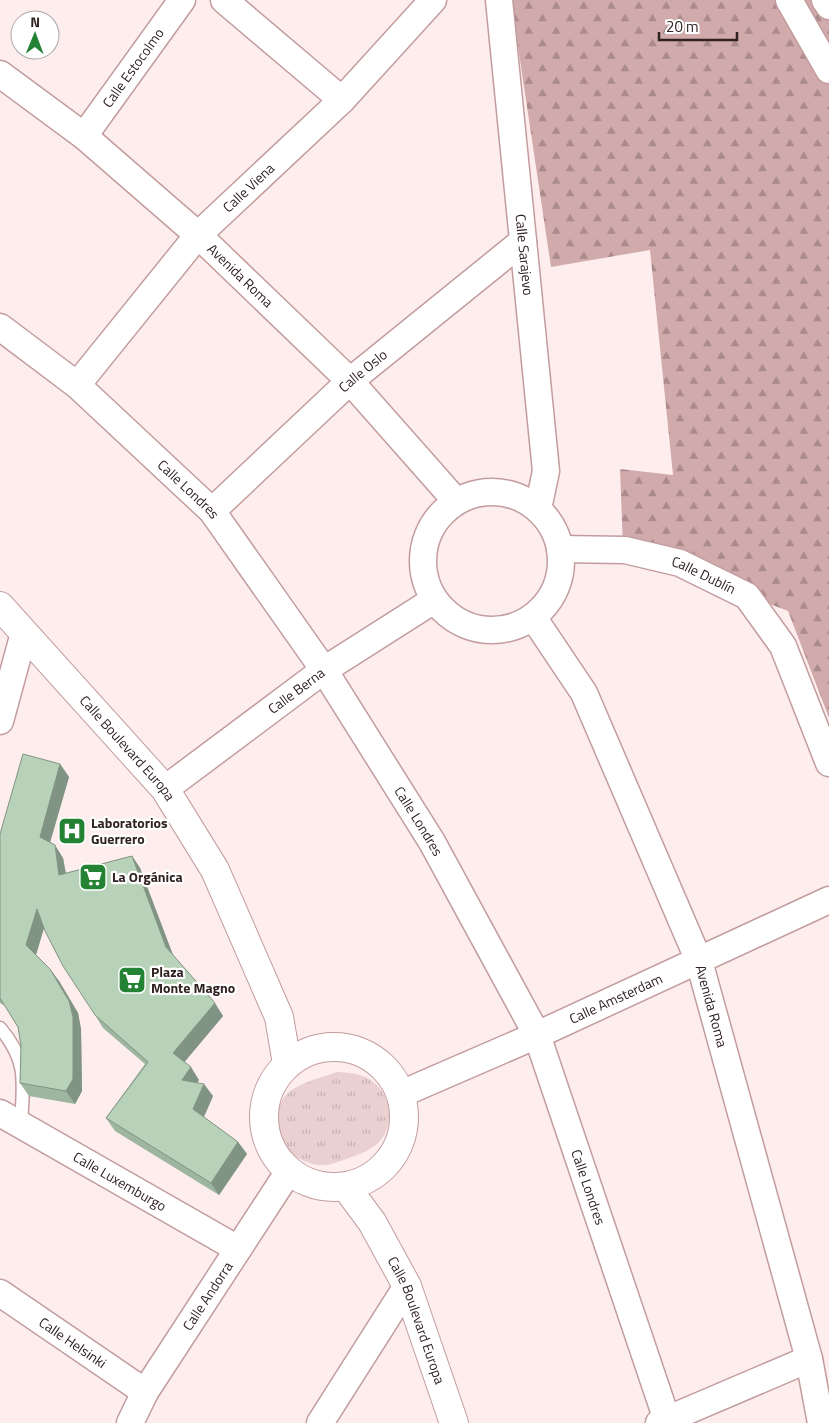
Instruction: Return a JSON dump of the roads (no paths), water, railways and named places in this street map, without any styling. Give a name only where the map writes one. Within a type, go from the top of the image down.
[{"type":"main road","name":"Calle Boulevard Europa","points":[[0,606],[165,789],[215,870],[279,1017],[287,1064]]},
{"type":"main road","name":"Calle Boulevard Europa","points":[[279,1017],[316,1049]]},
{"type":"main road","points":[[337,1047],[358,1051],[376,1061],[391,1075],[401,1094],[405,1117],[401,1140],[390,1160],[373,1176],[346,1186],[330,1188],[308,1182],[289,1171],[275,1157],[269,1144],[263,1119],[266,1098],[274,1080],[287,1064],[316,1049],[337,1047]]},
{"type":"main road","name":"Calle Boulevard Europa","points":[[372,1222],[373,1176]]},
{"type":"main road","name":"Calle Boulevard Europa","points":[[346,1186],[372,1222],[407,1286],[454,1423]]},
{"type":"street","name":"Calle Estocolmo","points":[[84,136],[182,0]]},
{"type":"street","points":[[224,0],[342,100]]},
{"type":"street","name":"Calle Viena","points":[[77,385],[198,234],[342,100],[433,0]]},
{"type":"street","name":"Calle Sarajevo","points":[[499,0],[546,471],[538,509]]},
{"type":"street","points":[[789,0],[829,70]]},
{"type":"street","points":[[825,0],[829,6]]},
{"type":"street","name":"Avenida Roma","points":[[0,74],[84,136],[198,234],[350,381],[456,501]]},
{"type":"street","name":"Calle Oslo","points":[[212,511],[350,381],[523,241]]},
{"type":"street","name":"Calle Londres","points":[[0,327],[77,385],[212,511],[324,670],[432,842],[537,1035],[665,1422]]},
{"type":"street","points":[[498,492],[519,497],[538,509],[553,527],[560,550],[561,568],[556,587],[546,604],[533,617],[513,627],[483,629],[468,626],[449,616],[434,600],[424,579],[422,556],[427,535],[439,515],[456,501],[477,493],[498,492]]},
{"type":"street","name":"Calle Dublín","points":[[560,550],[625,550],[680,563],[746,596],[783,646],[829,763]]},
{"type":"street","name":"Calle Berna","points":[[165,789],[324,670],[434,600]]},
{"type":"street","name":"Avenida Roma","points":[[533,617],[584,694],[699,961],[809,1359],[821,1423]]},
{"type":"street","points":[[0,721],[24,633]]},
{"type":"street","name":"Calle Amsterdam","points":[[401,1094],[537,1035],[829,900]]},
{"type":"street","name":"Calle Luxemburgo","points":[[10,1119],[238,1248]]},
{"type":"street","name":"Calle Andorra","points":[[130,1423],[145,1392],[289,1171]]},
{"type":"street","points":[[320,1423],[407,1286]]},
{"type":"street","name":"Calle Helsinki","points":[[0,1293],[145,1392]]},
{"type":"street","points":[[665,1422],[809,1359]]},
{"type":"lane","points":[[0,1028],[16,1048],[23,1068],[10,1119]]},
{"type":"place","name":"Laboratorios Guerrero","points":[[72,831]]},
{"type":"place","name":"La Orgánica","points":[[93,877]]},
{"type":"place","name":"Plaza Monte Magno","points":[[132,980]]}]
